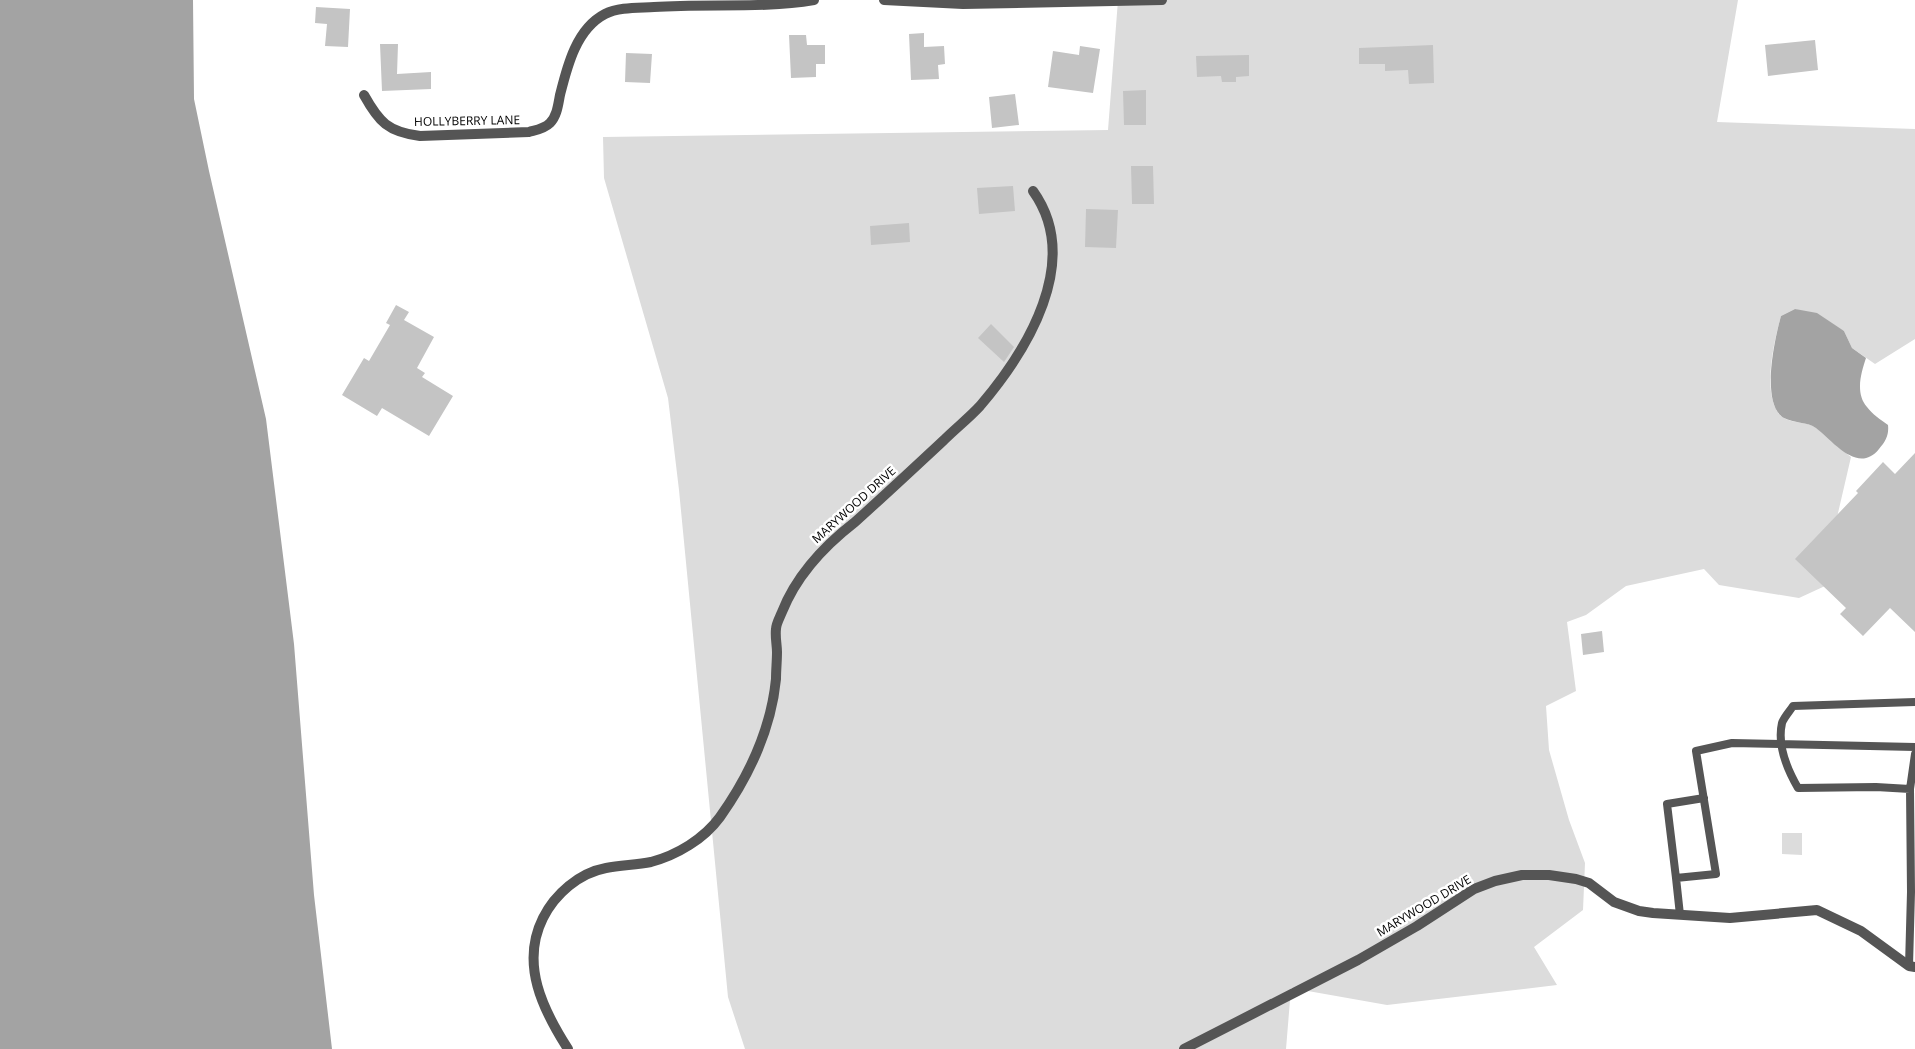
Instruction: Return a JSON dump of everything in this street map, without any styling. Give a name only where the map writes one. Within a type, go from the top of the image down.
[{"type":"street","name":"HOLLYBERRY LANE","points":[[364,95],[382,122],[403,134],[420,136],[529,132],[543,128],[556,115],[575,48],[593,22],[605,14],[619,9],[788,3],[814,0]]},
{"type":"street","points":[[884,0],[963,4],[1162,0]]},
{"type":"street","name":"MARYWOOD DRIVE","points":[[568,1049],[540,997],[534,970],[535,944],[543,918],[559,896],[580,878],[605,868],[638,864],[664,858],[700,838],[719,818],[743,782],[765,732],[772,706],[776,679],[776,629],[786,603],[799,580],[815,558],[834,539],[855,522],[980,406],[1021,351],[1044,303],[1051,276],[1052,249],[1048,222],[1039,198],[1033,191]]},
{"type":"street","name":"MARYWOOD DRIVE","points":[[1184,1049],[1358,960],[1417,926],[1474,888],[1495,881],[1528,875],[1562,876],[1588,884],[1602,895],[1626,907],[1653,913],[1730,918],[1817,910],[1861,931],[1912,966]]},
{"type":"lane","points":[[1910,789],[1876,787],[1798,788],[1788,772],[1781,745],[1782,721],[1793,706],[1915,702]]},
{"type":"lane","points":[[1676,878],[1716,874],[1696,751],[1732,743],[1915,747]]},
{"type":"lane","points":[[1912,966],[1913,810],[1910,789],[1915,754]]},
{"type":"lane","points":[[1680,915],[1667,804],[1704,798]]},
{"type":"shaded area","points":[[0,0],[193,0],[194,99],[266,419],[294,644],[314,895],[332,1049],[0,1049]]},
{"type":"shaded area","points":[[1118,0],[1738,0],[1717,122],[1915,129],[1915,339],[1875,364],[1852,348],[1844,331],[1795,309],[1781,316],[1775,339],[1770,380],[1771,393],[1779,414],[1792,421],[1815,427],[1851,457],[1835,526],[1838,580],[1799,598],[1719,585],[1704,569],[1626,586],[1586,615],[1567,622],[1576,691],[1546,706],[1549,750],[1569,820],[1585,863],[1583,910],[1534,947],[1557,985],[1387,1005],[1291,988],[1286,1049],[745,1049],[728,997],[679,490],[668,398],[604,178],[603,137],[1108,130]]},
{"type":"shaded area","points":[[1795,309],[1817,313],[1844,331],[1852,348],[1866,358],[1860,383],[1861,396],[1869,410],[1888,425],[1884,443],[1871,456],[1863,459],[1854,457],[1838,447],[1816,428],[1788,420],[1777,410],[1771,385],[1773,354],[1781,316]]},
{"type":"shaded area","points":[[1782,833],[1802,833],[1802,855],[1782,854]]},
{"type":"building","points":[[316,7],[350,9],[348,47],[325,46],[327,24],[315,23]]},
{"type":"building","points":[[924,33],[924,47],[944,46],[945,64],[938,65],[939,79],[911,80],[909,34]]},
{"type":"building","points":[[789,35],[806,35],[807,45],[825,45],[825,64],[816,64],[816,77],[791,78]]},
{"type":"building","points":[[1815,40],[1818,70],[1768,76],[1765,45]]},
{"type":"building","points":[[380,44],[398,44],[397,74],[431,72],[431,89],[382,91]]},
{"type":"building","points":[[1433,45],[1434,83],[1409,84],[1408,70],[1385,71],[1385,64],[1359,64],[1359,48]]},
{"type":"building","points":[[1080,46],[1100,49],[1093,93],[1048,87],[1053,51],[1079,55]]},
{"type":"building","points":[[626,53],[652,54],[650,83],[625,82]]},
{"type":"building","points":[[1249,55],[1249,76],[1236,77],[1236,82],[1222,82],[1221,76],[1197,77],[1196,56]]},
{"type":"building","points":[[1146,90],[1146,125],[1124,125],[1123,91]]},
{"type":"building","points":[[1015,94],[1019,125],[992,128],[989,97]]},
{"type":"building","points":[[1131,166],[1153,166],[1154,204],[1132,204]]},
{"type":"building","points":[[1013,186],[1015,211],[979,214],[977,188]]},
{"type":"building","points":[[1086,209],[1118,210],[1116,248],[1085,247]]},
{"type":"building","points":[[909,223],[910,242],[871,245],[870,226]]},
{"type":"building","points":[[396,305],[409,312],[404,320],[434,337],[417,368],[425,373],[422,377],[453,396],[429,436],[382,408],[377,416],[342,395],[364,358],[369,361],[390,325],[386,323]]},
{"type":"building","points":[[991,324],[1014,347],[1004,362],[978,338]]},
{"type":"building","points":[[1915,453],[1915,632],[1890,608],[1863,636],[1840,614],[1846,608],[1795,559],[1858,493],[1856,491],[1883,462],[1895,474]]},
{"type":"building","points":[[1602,631],[1604,652],[1583,655],[1581,634]]}]
